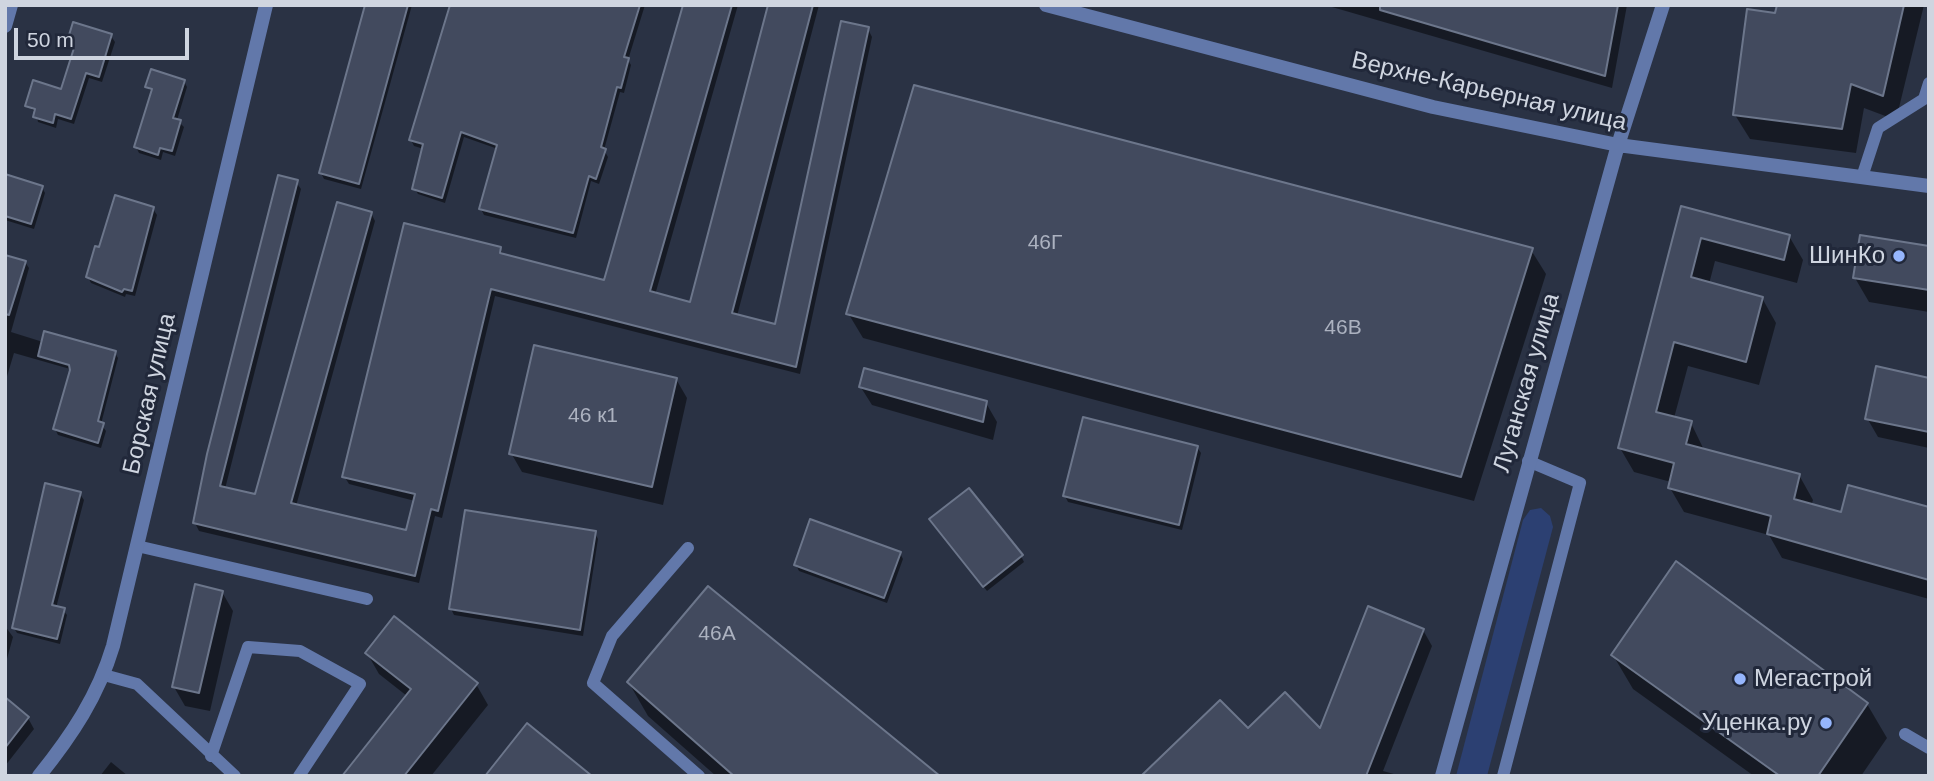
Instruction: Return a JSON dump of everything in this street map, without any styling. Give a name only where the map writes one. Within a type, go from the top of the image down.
[{"type":"street","points":[[5,26],[12,5]]},
{"type":"street","name":"Борская улица","points":[[39,776],[74,730],[104,675],[266,5]]},
{"type":"street","name":"Верхне-Карьерная улица","points":[[1046,5],[1433,107],[1618,145],[1929,186]]},
{"type":"street","name":"Луганская улица","points":[[1442,776],[1618,145],[1663,5]]},
{"type":"lane","points":[[1862,177],[1878,128],[1924,99],[1929,83]]},
{"type":"lane","points":[[1503,776],[1580,483],[1528,460]]},
{"type":"lane","points":[[137,546],[367,599]]},
{"type":"lane","points":[[688,548],[612,636],[593,683],[699,776]]},
{"type":"lane","points":[[211,756],[248,647],[300,651],[360,684],[299,776]]},
{"type":"lane","points":[[104,675],[137,684],[235,776]]},
{"type":"lane","points":[[1905,734],[1929,748]]},
{"type":"shaded area","points":[[1541,508],[1550,516],[1553,527],[1487,776],[1456,776],[1523,520],[1530,510]]},
{"type":"building","points":[[365,5],[408,5],[359,184],[319,173]]},
{"type":"building","points":[[450,5],[640,5],[624,57],[629,58],[621,88],[617,87],[601,147],[606,149],[596,179],[589,176],[573,233],[479,209],[497,145],[461,132],[442,198],[412,189],[423,144],[409,140]]},
{"type":"building","points":[[683,5],[732,5],[650,291],[690,302],[768,5],[813,5],[732,313],[775,324],[841,21],[869,27],[796,367],[491,289],[438,511],[431,509],[415,576],[193,523],[207,454],[278,175],[298,180],[220,486],[255,494],[337,202],[372,212],[291,503],[406,530],[415,494],[342,477],[404,223],[501,247],[500,253],[604,280]]},
{"type":"building","points":[[1380,5],[1618,5],[1605,76],[1380,10]]},
{"type":"building","points":[[1777,5],[1904,5],[1883,96],[1851,84],[1842,129],[1733,115],[1747,9],[1775,13]]},
{"type":"building","points":[[73,22],[112,34],[99,77],[86,73],[71,119],[55,114],[53,123],[33,117],[35,109],[25,106],[33,80],[61,89],[74,48],[66,45]]},
{"type":"building","points":[[151,69],[185,80],[173,118],[181,120],[172,151],[160,148],[158,155],[134,147],[152,89],[145,87]]},
{"type":"building","points":[[914,85],[1533,248],[1461,477],[846,314]]},
{"type":"building","points":[[5,174],[43,186],[31,224],[5,216]]},
{"type":"building","points":[[115,195],[154,207],[132,291],[124,289],[122,292],[86,277],[95,246],[99,247]]},
{"type":"building","points":[[1681,206],[1790,235],[1784,260],[1701,238],[1691,277],[1763,297],[1746,362],[1674,342],[1656,412],[1692,421],[1686,444],[1800,474],[1794,499],[1841,512],[1848,485],[1929,507],[1929,580],[1767,534],[1771,516],[1668,488],[1674,463],[1618,448]]},
{"type":"building","points":[[1860,235],[1929,246],[1929,290],[1853,278]]},
{"type":"building","points":[[5,255],[26,261],[9,315],[5,314]]},
{"type":"building","points":[[44,331],[116,351],[98,421],[104,423],[98,443],[53,429],[70,370],[69,365],[38,356]]},
{"type":"building","points":[[534,345],[677,378],[652,487],[509,454]]},
{"type":"building","points":[[1876,366],[1929,378],[1929,432],[1865,419]]},
{"type":"building","points":[[864,368],[987,401],[983,422],[859,387]]},
{"type":"building","points":[[1083,417],[1198,446],[1179,525],[1063,496]]},
{"type":"building","points":[[45,483],[81,492],[52,605],[65,608],[57,639],[12,628]]},
{"type":"building","points":[[969,488],[1023,555],[983,587],[929,519]]},
{"type":"building","points":[[465,510],[596,531],[580,630],[449,609]]},
{"type":"building","points":[[810,519],[901,552],[884,598],[794,565]]},
{"type":"building","name":"Мегастрой","points":[[1676,561],[1868,703],[1818,776],[1780,776],[1611,655]]},
{"type":"building","points":[[195,584],[223,591],[199,693],[172,687]]},
{"type":"building","points":[[708,586],[940,776],[734,776],[627,682]]},
{"type":"building","points":[[1368,606],[1424,629],[1366,776],[1141,776],[1220,700],[1248,728],[1285,692],[1320,728]]},
{"type":"building","points":[[394,616],[478,683],[404,776],[342,776],[411,689],[365,653]]},
{"type":"building","points":[[5,697],[29,717],[5,748]]},
{"type":"building","points":[[527,723],[592,776],[485,776]]},
{"type":"place","name":"ШинКо","points":[[1899,256]]},
{"type":"place","name":"Мегастрой","points":[[1740,679]]},
{"type":"place","name":"Уценка.ру","points":[[1826,723]]}]
